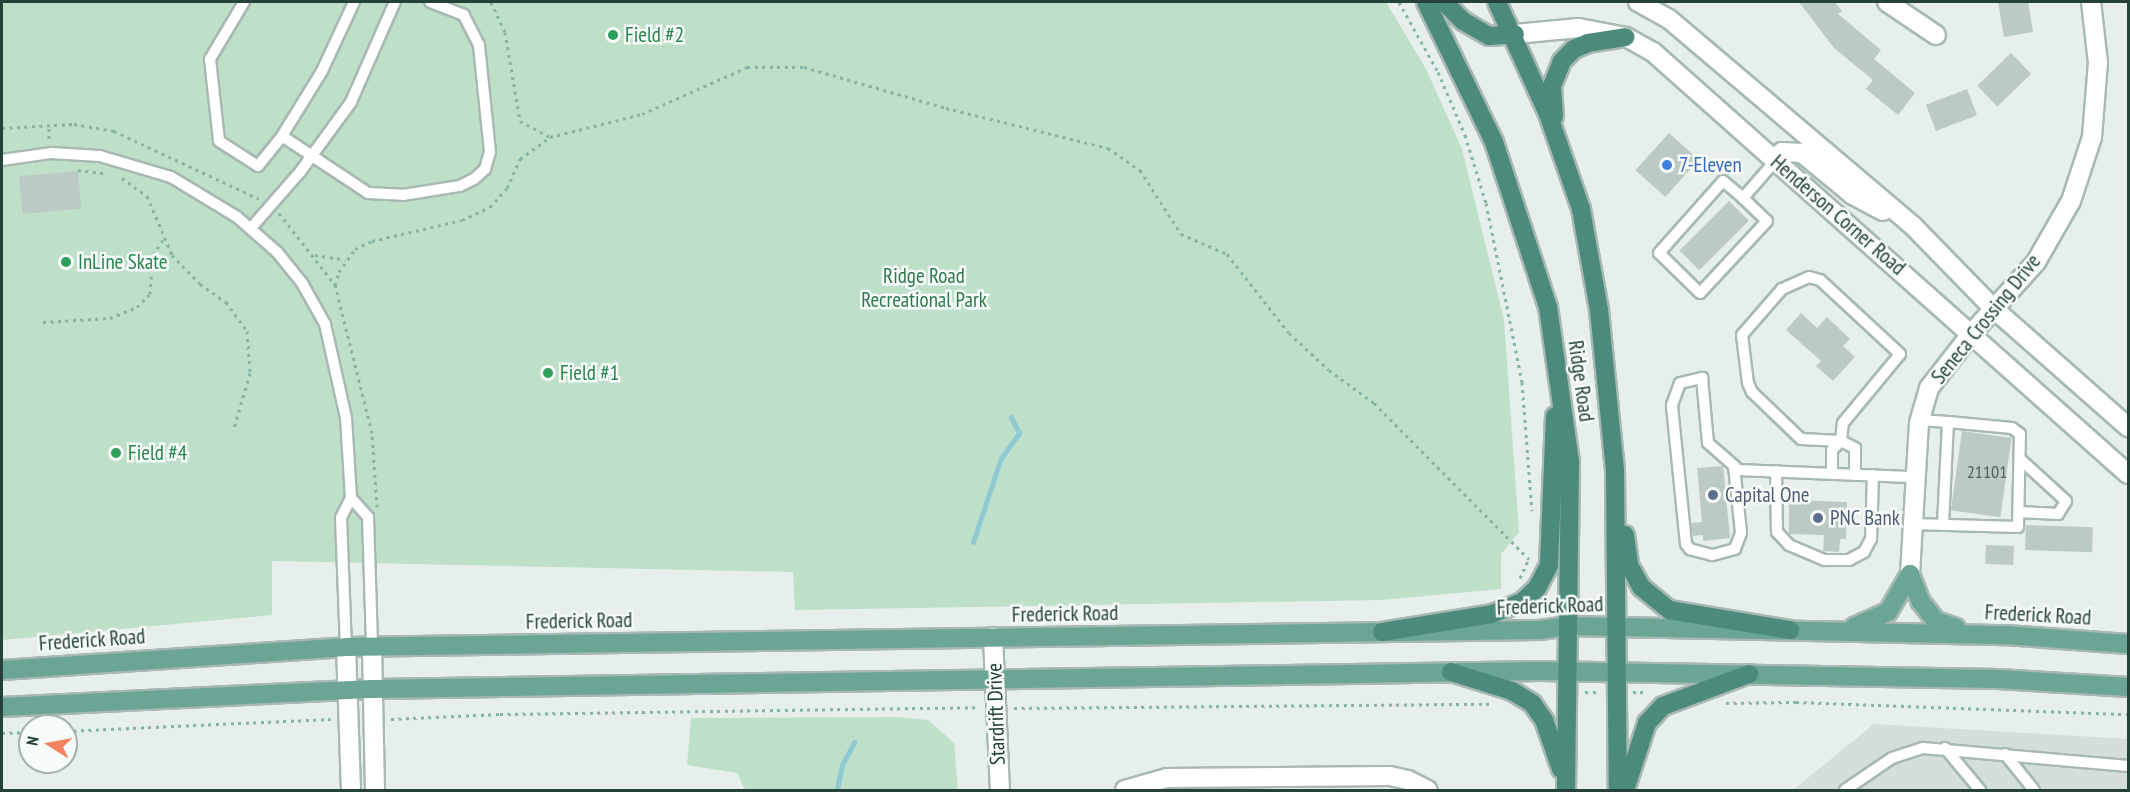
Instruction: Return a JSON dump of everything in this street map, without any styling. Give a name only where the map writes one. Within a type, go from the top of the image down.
[{"type":"highway","name":"Ridge Road","points":[[1426,2],[1494,142],[1548,307],[1570,462],[1566,789]]},
{"type":"highway","points":[[1444,2],[1463,21],[1489,36],[1515,34]]},
{"type":"highway","name":"Ridge Road","points":[[1497,2],[1515,34],[1556,136],[1581,209],[1599,310],[1616,470],[1615,671],[1618,790]]},
{"type":"highway","points":[[1556,136],[1552,86],[1562,61],[1574,49],[1626,37]]},
{"type":"highway","points":[[1382,632],[1492,614],[1522,602],[1537,588],[1549,565],[1557,372]]},
{"type":"highway","points":[[1616,470],[1629,565],[1652,598],[1669,610],[1790,630]]},
{"type":"highway","points":[[1451,672],[1512,691],[1532,703],[1545,720],[1566,789]]},
{"type":"highway","points":[[1626,790],[1647,723],[1663,705],[1749,674]]},
{"type":"main road","points":[[1844,631],[1888,612],[1910,574]]},
{"type":"main road","points":[[1910,574],[1922,602],[1936,621],[1974,634]]},
{"type":"main road","name":"Frederick Road","points":[[2,670],[346,647],[1382,632],[1568,626],[1974,634],[2128,644]]},
{"type":"main road","points":[[2103,642],[2128,638]]},
{"type":"main road","points":[[2,707],[373,689],[1451,672],[1615,671],[1998,679],[2128,687]]},
{"type":"street","name":"Henderson Corner Road","points":[[1638,2],[1669,19],[1914,227],[1994,309],[2128,427]]},
{"type":"street","points":[[1887,2],[1936,35]]},
{"type":"street","name":"Seneca Crossing Drive","points":[[1910,574],[1920,420],[1929,388],[1972,333],[2036,262],[2071,201],[2092,137],[2098,63],[2091,2]]},
{"type":"street","name":"Henderson Corner Road","points":[[1515,34],[1579,28],[1626,37],[1653,52],[2128,474]]},
{"type":"street","points":[[1776,160],[1782,153],[1802,153],[1853,195],[1914,227]]},
{"type":"street","name":"Stardrift Drive","points":[[993,638],[1000,790]]},
{"type":"street","points":[[346,647],[351,790]]},
{"type":"street","points":[[372,647],[375,790]]},
{"type":"street","points":[[1125,790],[1167,778],[1390,776],[1408,780],[1428,790]]},
{"type":"lane","points":[[244,2],[210,58],[219,141],[258,166],[282,136],[322,71],[354,2]]},
{"type":"lane","points":[[250,228],[312,157],[351,102],[395,2]]},
{"type":"lane","points":[[282,136],[355,187],[387,197],[460,186],[484,169],[489,152],[488,136],[474,30],[464,15],[430,2]]},
{"type":"lane","points":[[2,160],[51,153],[100,156],[150,169],[197,190],[250,228],[277,252],[302,283],[325,324],[346,418],[351,498],[341,518],[346,647]]},
{"type":"lane","points":[[1743,198],[1776,160]]},
{"type":"lane","points":[[1723,181],[1743,198],[1767,221],[1700,293],[1659,253],[1723,181]]},
{"type":"lane","points":[[1832,474],[1832,450],[1841,441],[1843,423],[1900,354],[1820,280],[1809,277],[1788,285],[1742,335],[1741,346],[1752,392],[1801,439],[1841,441],[1855,448],[1855,475]]},
{"type":"lane","points":[[1734,466],[1741,533],[1735,549],[1712,555],[1690,549],[1686,544],[1672,405],[1680,383],[1701,378],[1708,443],[1734,466],[1738,470],[1916,477]]},
{"type":"lane","points":[[1913,524],[2018,527],[2020,434],[2012,428],[1920,420]]},
{"type":"lane","points":[[1943,525],[1948,422]]},
{"type":"lane","points":[[2019,512],[2058,514],[2066,501],[2020,459]]},
{"type":"lane","points":[[1776,471],[1777,532],[1789,545],[1825,560],[1849,560],[1864,552],[1871,539],[1873,476]]},
{"type":"lane","points":[[351,498],[368,517],[372,647]]},
{"type":"lane","points":[[1845,790],[1892,758],[1923,748],[1945,748],[2128,766]]},
{"type":"lane","points":[[1945,748],[1980,790]]},
{"type":"lane","points":[[2005,754],[2034,790]]},
{"type":"path","points":[[491,2],[505,32],[520,121],[550,137]]},
{"type":"path","points":[[1399,2],[1438,72],[1465,135],[1485,203],[1522,382],[1532,523]]},
{"type":"path","points":[[335,285],[346,260],[372,241],[462,220],[490,207],[507,188],[520,159],[550,137],[642,114],[747,67],[804,67],[946,108],[1108,148],[1140,170],[1181,234],[1227,254],[1289,333],[1329,370],[1374,403],[1529,559]]},
{"type":"path","points":[[2,128],[74,124],[114,131],[270,206],[314,254],[335,285],[372,433],[378,512]]},
{"type":"path","points":[[49,126],[49,139]]},
{"type":"path","points":[[153,160],[155,151]]},
{"type":"path","points":[[141,189],[165,238],[184,268],[226,302],[247,331],[250,373],[234,428]]},
{"type":"path","points":[[43,322],[110,318],[137,307],[150,294],[153,255],[165,238]]},
{"type":"path","points":[[314,254],[346,260]]},
{"type":"path","points":[[1522,587],[1518,582],[1531,552]]},
{"type":"path","points":[[1580,692],[1594,692]]},
{"type":"path","points":[[1634,692],[1646,692]]},
{"type":"path","points":[[1026,708],[1394,702],[1491,704]]},
{"type":"path","points":[[1718,703],[1808,702],[2128,714]]},
{"type":"path","points":[[374,717],[393,720],[402,716],[969,706]]},
{"type":"path","points":[[78,730],[348,718]]},
{"type":"path","points":[[2,733],[18,732]]},
{"type":"shaded area","points":[[1874,724],[2128,739],[2128,790],[1793,790]]},
{"type":"green space","name":"Ridge Road Recreational Park","points":[[2,2],[1386,2],[1426,69],[1462,149],[1504,320],[1519,532],[1501,554],[1501,589],[1381,600],[795,610],[793,572],[272,561],[272,615],[2,640]]},
{"type":"green space","points":[[897,717],[928,720],[954,743],[958,790],[745,790],[737,773],[687,765],[691,718]]},
{"type":"building","points":[[1799,2],[1835,2],[1842,11],[1838,14],[1881,50],[1874,59],[1915,93],[1898,115],[1866,89],[1873,80],[1834,48]]},
{"type":"building","points":[[1998,2],[2028,2],[2033,32],[2004,37]]},
{"type":"building","points":[[2011,53],[2031,74],[1997,107],[1977,86]]},
{"type":"building","points":[[1967,89],[1977,115],[1936,131],[1926,105]]},
{"type":"building","name":"7-Eleven","points":[[1669,133],[1699,160],[1665,197],[1636,170]]},
{"type":"building","points":[[78,171],[81,209],[23,214],[19,176]]},
{"type":"building","name":"7-Eleven","points":[[1729,201],[1749,221],[1699,270],[1680,250]]},
{"type":"building","points":[[1801,313],[1817,328],[1827,317],[1850,339],[1843,346],[1855,357],[1833,381],[1816,366],[1821,361],[1786,330]]},
{"type":"building","points":[[1962,431],[2012,438],[2000,517],[1951,510]]},
{"type":"building","name":"Capital One","points":[[1723,466],[1730,538],[1703,541],[1703,535],[1693,536],[1691,523],[1702,522],[1697,468]]},
{"type":"building","name":"PNC Bank","points":[[1789,500],[1847,502],[1846,539],[1840,539],[1839,552],[1823,551],[1824,535],[1789,534]]},
{"type":"building","points":[[2026,525],[2093,527],[2092,552],[2025,550]]},
{"type":"building","points":[[1986,545],[2014,546],[2013,565],[1985,564]]},
{"type":"waterway","points":[[973,542],[1001,458],[1019,433],[1011,417]]},
{"type":"waterway","points":[[837,790],[842,765],[854,742]]},
{"type":"place","name":"Field #2","points":[[613,35]]},
{"type":"place","name":"7-Eleven","points":[[1667,165]]},
{"type":"place","name":"InLine Skate","points":[[66,262]]},
{"type":"place","name":"Field #1","points":[[548,373]]},
{"type":"place","name":"Field #4","points":[[116,453]]},
{"type":"place","name":"Capital One","points":[[1713,495]]},
{"type":"place","name":"PNC Bank","points":[[1818,518]]}]
